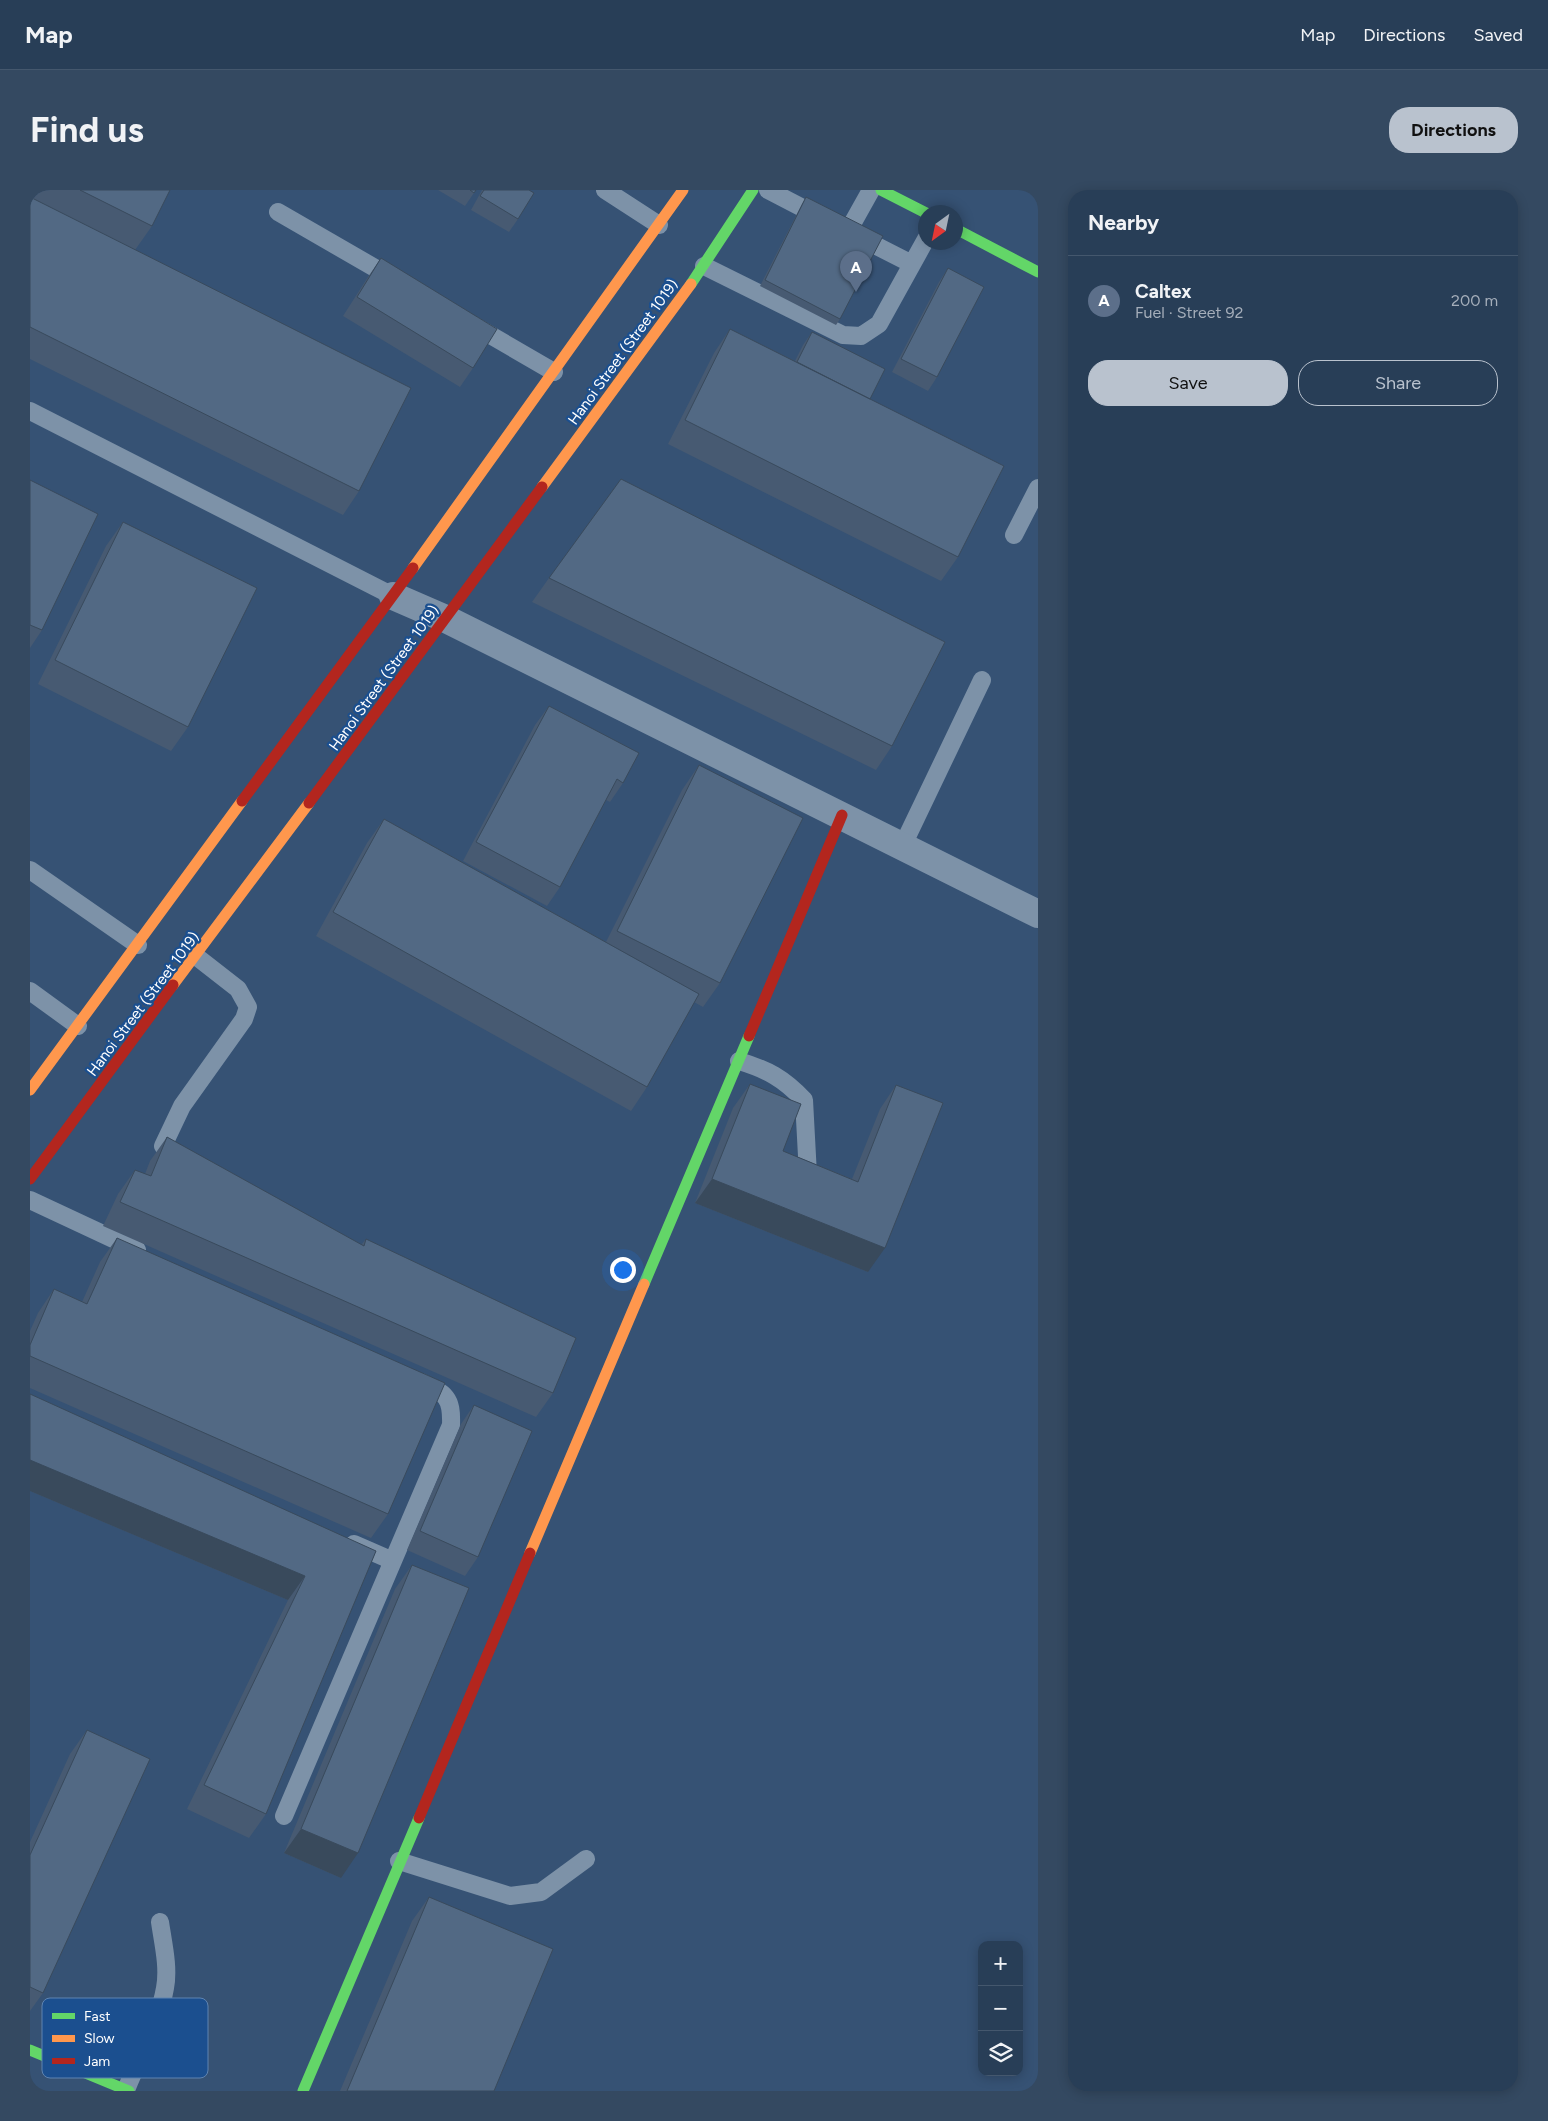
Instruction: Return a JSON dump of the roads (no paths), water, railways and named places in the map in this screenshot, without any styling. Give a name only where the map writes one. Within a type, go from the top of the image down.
[{"type":"main road","points":[[30,1090],[393,596],[683,190]]},
{"type":"main road","name":"Hanoi Street (Street 1019)","points":[[30,1179],[197,957],[446,619],[704,266],[753,190]]},
{"type":"main road","points":[[881,190],[918,209]]},
{"type":"main road","points":[[963,233],[1038,272]]},
{"type":"main road","points":[[303,2091],[842,815]]},
{"type":"main road","points":[[30,2050],[42,2055]]},
{"type":"main road","points":[[98,2078],[127,2090]]},
{"type":"street","points":[[393,596],[446,619],[1038,914]]},
{"type":"lane","points":[[606,190],[659,225]]},
{"type":"lane","points":[[768,190],[912,264]]},
{"type":"lane","points":[[834,256],[870,190]]},
{"type":"lane","points":[[278,212],[408,287]]},
{"type":"lane","points":[[704,266],[843,334],[861,336],[879,324],[920,250]]},
{"type":"lane","points":[[802,314],[811,298]]},
{"type":"lane","points":[[459,317],[554,372]]},
{"type":"lane","points":[[30,411],[393,596]]},
{"type":"lane","points":[[1014,535],[1038,488]]},
{"type":"lane","points":[[903,846],[982,680]]},
{"type":"lane","points":[[30,870],[138,945]]},
{"type":"lane","points":[[163,1146],[182,1106],[244,1019],[248,1007],[238,989],[197,957]]},
{"type":"lane","points":[[30,991],[78,1026]]},
{"type":"lane","points":[[739,1061],[764,1069],[786,1081],[804,1100],[808,1175]]},
{"type":"lane","points":[[30,1200],[156,1259]]},
{"type":"lane","points":[[284,1816],[451,1425],[452,1406],[442,1392],[407,1375]]},
{"type":"lane","points":[[338,1537],[392,1561]]},
{"type":"lane","points":[[399,1861],[510,1896],[541,1892],[586,1859]]},
{"type":"lane","points":[[160,1922],[166,1987],[163,1998]]},
{"type":"lane","points":[[127,2090],[132,2078]]},
{"type":"place","name":"Caltex","points":[[856,292]]}]
